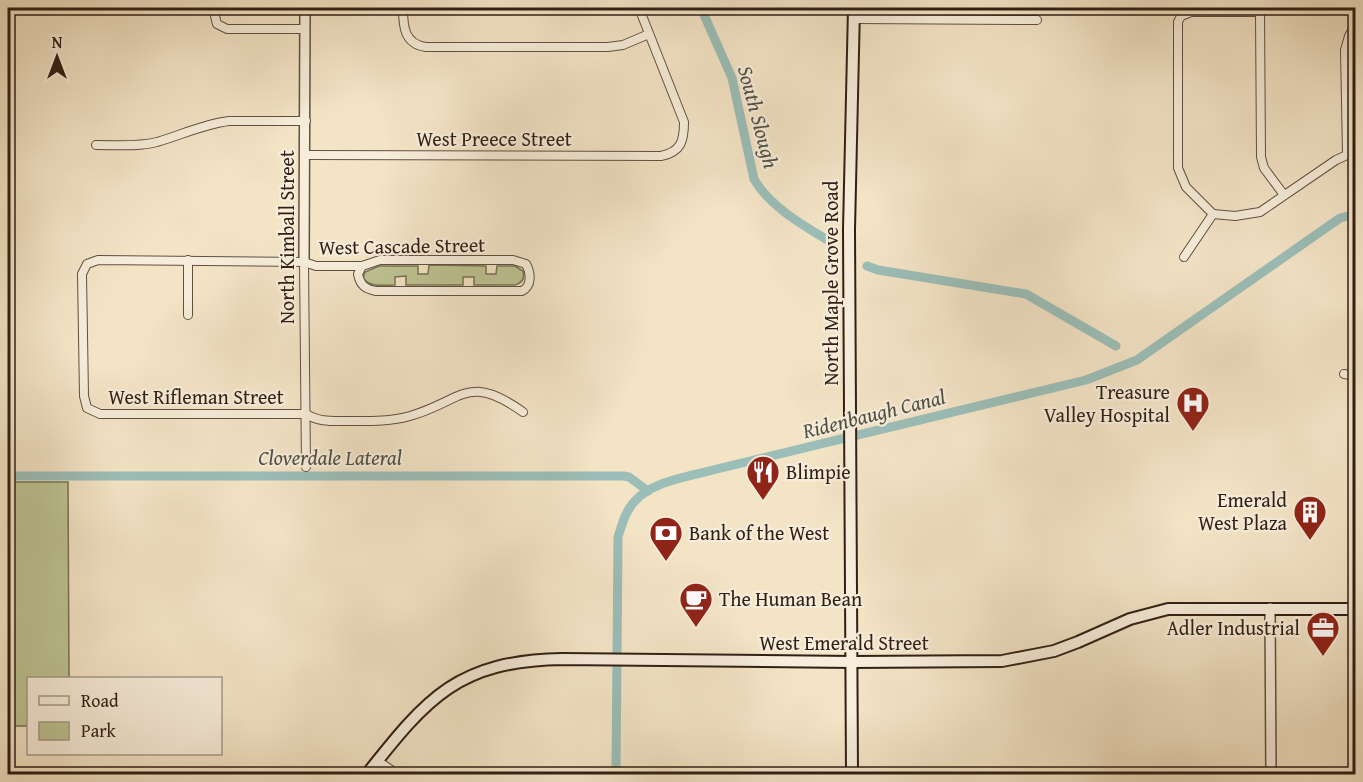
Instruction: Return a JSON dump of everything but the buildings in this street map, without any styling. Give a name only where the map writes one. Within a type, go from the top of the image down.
[{"type":"main road","name":"North Maple Grove Road","points":[[852,774],[849,253],[854,13]]},
{"type":"main road","name":"West Emerald Street","points":[[368,774],[418,713],[441,693],[482,671],[499,665],[528,660],[1002,661],[1054,651],[1130,619],[1168,609],[1356,609]]},
{"type":"street","points":[[213,8],[217,24],[227,29],[305,29]]},
{"type":"street","name":"North Kimball Street","points":[[305,8],[306,467]]},
{"type":"street","points":[[403,8],[403,26],[411,41],[418,46],[426,47],[608,47],[623,45],[649,34],[639,8]]},
{"type":"street","points":[[1284,195],[1264,168],[1261,157],[1263,10],[1191,12],[1181,16],[1178,21],[1178,168],[1186,187],[1213,214],[1235,216],[1260,212],[1336,160],[1351,155],[1345,50],[1356,24]]},
{"type":"street","points":[[854,13],[1037,20]]},
{"type":"street","name":"West Preece Street","points":[[306,155],[661,156],[671,154],[684,137],[684,122],[649,34]]},
{"type":"street","points":[[96,145],[140,145],[216,123],[306,121]]},
{"type":"street","points":[[1184,256],[1213,214]]},
{"type":"street","name":"West Cascade Street","points":[[87,408],[84,396],[82,274],[87,264],[98,260],[304,262],[316,266],[362,266],[380,260],[513,260],[526,264],[530,275],[528,286],[522,291],[376,291],[364,288],[361,284],[358,274],[362,266]]},
{"type":"street","points":[[188,260],[188,315]]},
{"type":"street","points":[[1344,374],[1356,376]]},
{"type":"street","name":"West Rifleman Street","points":[[87,408],[100,414],[306,414],[317,420],[391,420],[421,413],[450,398],[468,392],[478,392],[491,393],[523,412]]},
{"type":"street","points":[[1270,608],[1271,774]]},
{"type":"street","points":[[378,760],[396,774]]},
{"type":"green space","points":[[429,265],[486,266],[486,274],[496,274],[497,266],[515,266],[523,271],[524,276],[521,282],[515,285],[474,285],[474,277],[463,277],[463,285],[406,285],[406,276],[395,277],[395,285],[377,285],[363,278],[365,272],[379,266],[418,266],[418,274],[428,274]]},
{"type":"green space","points":[[8,482],[68,482],[69,677],[27,677],[27,726],[8,726]]},
{"type":"waterway","name":"South Slough","points":[[701,8],[732,78],[754,179],[778,207],[829,241]]},
{"type":"waterway","name":"Ridenbaugh Canal","points":[[616,774],[618,537],[628,510],[642,495],[660,484],[1086,380],[1137,360],[1340,218],[1356,214]]},
{"type":"waterway","name":"South Slough","points":[[867,266],[878,270],[1026,294],[1116,346]]},
{"type":"waterway","name":"Cloverdale Lateral","points":[[8,476],[624,476],[629,477],[648,491]]},
{"type":"place","name":"Treasure Valley Hospital","points":[[1193,432]]},
{"type":"place","name":"Blimpie","points":[[763,501]]},
{"type":"place","name":"Emerald West Plaza","points":[[1310,541]]},
{"type":"place","name":"Bank of the West","points":[[666,562]]},
{"type":"place","name":"The Human Bean","points":[[696,628]]},
{"type":"place","name":"Adler Industrial","points":[[1323,657]]}]
